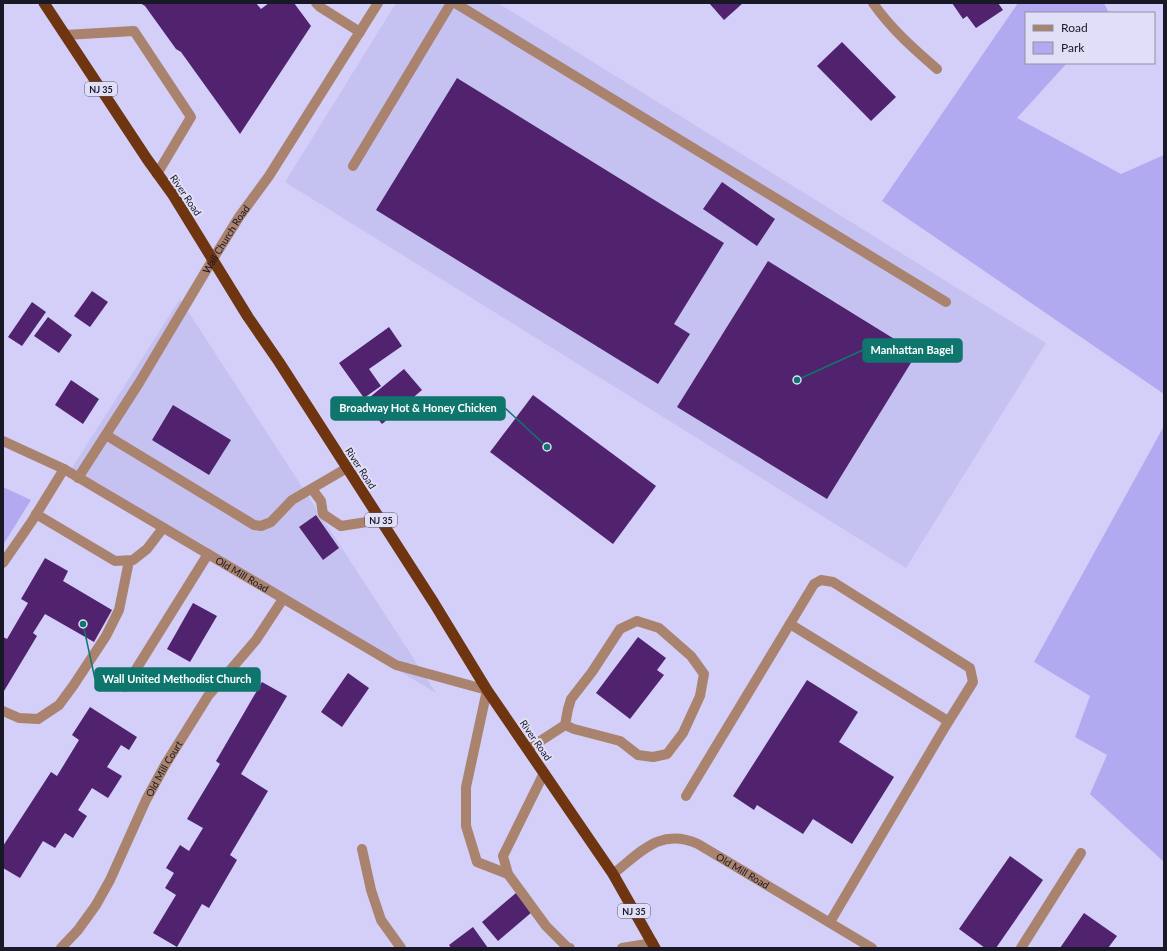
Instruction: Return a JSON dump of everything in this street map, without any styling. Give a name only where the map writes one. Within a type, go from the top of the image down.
[{"type":"highway","name":"River Road","points":[[44,3],[157,174],[173,195],[248,317],[279,362],[434,603],[487,690],[613,874],[654,946]]},
{"type":"street","points":[[316,3],[360,32]]},
{"type":"street","name":"Wall Church Road","points":[[78,478],[143,376],[213,258],[239,217],[269,176],[378,3]]},
{"type":"street","points":[[353,166],[451,3]]},
{"type":"street","points":[[455,3],[946,302]]},
{"type":"street","points":[[873,3],[902,38],[937,69]]},
{"type":"street","points":[[65,35],[134,31],[191,117],[157,174]]},
{"type":"street","points":[[106,435],[254,525],[261,526],[271,522],[292,500],[347,468]]},
{"type":"street","name":"Old Mill Road","points":[[3,441],[64,469],[396,665],[487,690]]},
{"type":"street","points":[[3,563],[64,469]]},
{"type":"street","points":[[312,489],[322,501],[323,514],[341,526],[380,520]]},
{"type":"street","points":[[36,514],[115,561],[133,560],[147,549],[163,528]]},
{"type":"street","points":[[125,687],[208,554]]},
{"type":"street","points":[[3,711],[19,718],[38,719],[59,705],[74,686],[106,636],[119,610],[129,561]]},
{"type":"street","points":[[686,796],[814,584],[821,580],[833,582],[970,668],[973,682],[948,721],[830,922]]},
{"type":"street","name":"Old Mill Court","points":[[61,948],[78,930],[96,905],[110,880],[146,800],[165,765],[208,696],[256,640],[283,599]]},
{"type":"street","points":[[528,749],[565,725],[571,699],[592,672],[620,629],[637,621],[659,628],[691,656],[704,674],[700,696],[683,733],[667,754],[653,758],[638,755],[620,741],[574,729],[565,725]]},
{"type":"street","points":[[790,624],[948,721]]},
{"type":"street","points":[[487,690],[466,786],[466,826],[477,862],[508,874]]},
{"type":"street","points":[[544,773],[503,856],[508,874],[546,926],[568,948],[570,948]]},
{"type":"street","name":"Old Mill Road","points":[[613,874],[651,844],[664,839],[678,838],[689,840],[872,948]]},
{"type":"street","points":[[362,849],[371,890],[381,920],[401,948]]},
{"type":"street","points":[[1021,948],[1081,853]]},
{"type":"street","points":[[622,948],[654,946]]},
{"type":"shaded area","points":[[396,3],[498,3],[1046,343],[906,568],[285,182]]},
{"type":"shaded area","points":[[180,299],[436,693],[68,474]]},
{"type":"green space","points":[[1018,3],[1104,3],[1108,12],[1025,12],[1025,64],[1066,64],[1017,118],[1121,174],[1164,155],[1164,394],[882,201]]},
{"type":"green space","points":[[1164,426],[1164,862],[1090,794],[1107,755],[1075,737],[1090,696],[1034,662]]},
{"type":"green space","points":[[3,487],[31,500],[3,545]]},
{"type":"building","points":[[140,3],[256,3],[261,9],[269,3],[294,3],[311,26],[240,134],[181,52],[176,49],[145,6]]},
{"type":"building","points":[[709,3],[743,3],[724,20]]},
{"type":"building","points":[[952,3],[998,3],[1003,10],[976,28],[967,16],[963,19]]},
{"type":"building","points":[[842,42],[896,97],[871,121],[817,66]]},
{"type":"building","points":[[457,78],[724,243],[674,324],[690,334],[658,384],[376,210]]},
{"type":"building","points":[[722,182],[775,219],[757,246],[703,209]]},
{"type":"building","points":[[768,261],[917,353],[827,499],[677,407]]},
{"type":"building","points":[[92,291],[108,302],[90,327],[74,316]]},
{"type":"building","points":[[32,302],[46,312],[22,346],[8,337]]},
{"type":"building","points":[[48,317],[72,335],[59,353],[34,336]]},
{"type":"building","points":[[389,327],[402,346],[369,369],[381,386],[364,398],[339,363]]},
{"type":"building","points":[[404,369],[422,390],[382,424],[364,402]]},
{"type":"building","points":[[71,380],[99,399],[83,424],[55,405]]},
{"type":"building","points":[[533,395],[656,486],[613,544],[490,452]]},
{"type":"building","points":[[173,405],[231,440],[209,475],[152,440]]},
{"type":"building","points":[[316,515],[339,548],[323,560],[299,527]]},
{"type":"building","points":[[45,558],[68,571],[63,581],[112,610],[94,642],[45,614],[33,633],[37,636],[3,691],[3,637],[7,639],[28,603],[21,599]]},
{"type":"building","points":[[193,603],[217,616],[190,662],[167,649]]},
{"type":"building","points":[[638,637],[666,658],[657,670],[664,675],[630,719],[596,693]]},
{"type":"building","points":[[348,673],[369,688],[342,727],[321,712]]},
{"type":"building","points":[[807,680],[858,712],[839,742],[894,777],[852,844],[813,819],[803,834],[757,805],[754,810],[733,796]]},
{"type":"building","points":[[262,682],[287,696],[241,774],[268,791],[230,855],[237,860],[209,908],[202,904],[177,947],[153,933],[176,895],[165,888],[174,873],[166,868],[180,845],[189,851],[203,828],[187,819],[220,764],[216,761]]},
{"type":"building","points":[[90,707],[137,737],[129,750],[121,745],[107,767],[122,776],[108,798],[92,788],[78,810],[87,816],[73,838],[65,833],[55,848],[43,841],[20,878],[3,868],[3,846],[51,772],[57,776],[79,740],[72,735]]},
{"type":"building","points":[[1010,856],[1043,880],[996,948],[985,948],[959,929]]},
{"type":"building","points":[[516,893],[532,912],[498,941],[482,922]]},
{"type":"building","points":[[1084,913],[1117,936],[1108,948],[1060,948]]},
{"type":"building","points":[[473,927],[488,948],[451,948],[449,945]]},
{"type":"place","name":"Manhattan Bagel","points":[[797,380]]},
{"type":"place","name":"Broadway Hot & Honey Chicken","points":[[547,447]]},
{"type":"place","name":"Wall United Methodist Church","points":[[83,624]]}]
